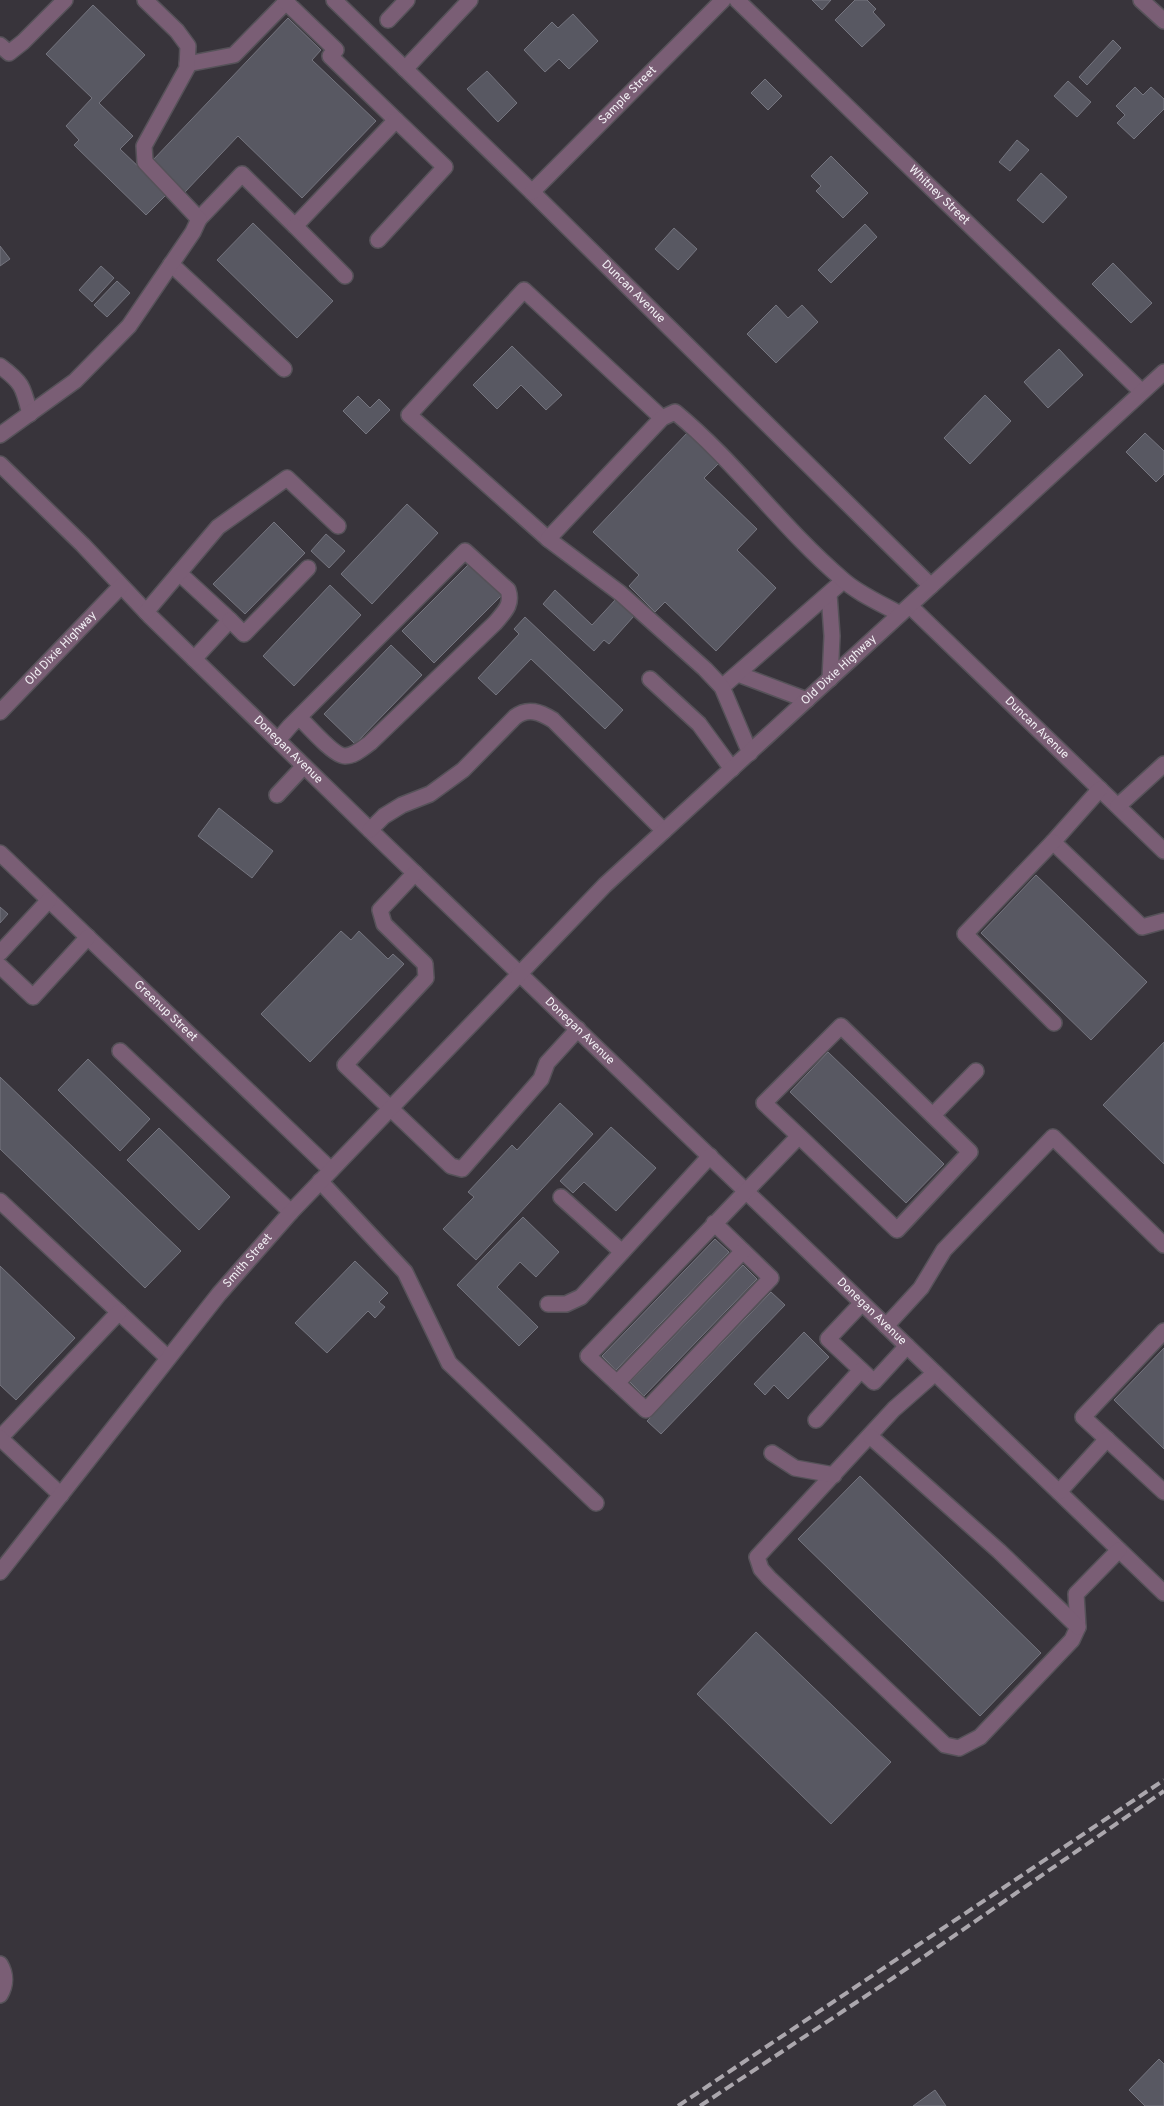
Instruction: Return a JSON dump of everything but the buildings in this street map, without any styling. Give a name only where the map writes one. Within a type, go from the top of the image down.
[{"type":"street","points":[[0,45],[9,53],[23,42],[65,0]]},
{"type":"street","points":[[145,0],[177,31],[188,46],[187,64],[144,146],[145,162],[200,219]]},
{"type":"street","name":"Duncan Avenue","points":[[334,0],[532,192],[931,586]]},
{"type":"street","points":[[388,20],[407,0]]},
{"type":"street","points":[[406,69],[470,0]]},
{"type":"street","name":"Sample Street","points":[[532,192],[723,0]]},
{"type":"street","name":"Whitney Street","points":[[737,0],[1141,391]]},
{"type":"street","points":[[1141,0],[1164,21]]},
{"type":"street","points":[[187,64],[234,56],[287,1],[336,50],[330,56],[446,167],[378,240]]},
{"type":"street","points":[[295,226],[396,120]]},
{"type":"street","points":[[0,435],[75,381],[129,326],[172,264],[200,219],[242,174],[345,276]]},
{"type":"street","points":[[172,264],[284,369]]},
{"type":"street","points":[[548,539],[662,418],[524,290],[409,415],[548,539],[620,593],[705,669],[722,687],[750,753]]},
{"type":"street","points":[[0,366],[14,376],[23,386],[30,414]]},
{"type":"street","name":"Old Dixie Highway","points":[[520,974],[605,885],[1141,391],[1164,372]]},
{"type":"street","name":"Duncan Avenue","points":[[662,418],[676,412],[702,434],[800,540],[843,581],[905,610],[1100,789],[1164,851]]},
{"type":"street","name":"Donegan Avenue","points":[[0,464],[83,545],[146,612],[370,830],[1163,1591]]},
{"type":"street","points":[[146,612],[218,527],[287,478],[338,526]]},
{"type":"street","points":[[278,740],[299,718],[465,551],[508,590],[511,598],[508,609],[370,743],[358,752],[346,756],[337,754],[299,718]]},
{"type":"street","points":[[179,573],[244,634],[308,568]]},
{"type":"street","points":[[722,687],[843,581]]},
{"type":"street","name":"Old Dixie Highway","points":[[3,702],[121,586]]},
{"type":"street","points":[[829,594],[832,636],[830,679]]},
{"type":"street","points":[[194,659],[230,620]]},
{"type":"street","points":[[738,674],[807,700]]},
{"type":"street","points":[[650,679],[699,724],[732,769]]},
{"type":"street","points":[[370,830],[384,816],[402,805],[430,794],[462,770],[515,717],[522,712],[532,711],[542,713],[553,720],[664,831]]},
{"type":"street","points":[[1118,806],[1164,764]]},
{"type":"street","points":[[277,795],[304,766]]},
{"type":"street","points":[[1054,1023],[965,934],[1053,842],[1100,789]]},
{"type":"street","points":[[1053,842],[1142,926],[1150,926],[1164,921]]},
{"type":"street","name":"Greenup Street","points":[[0,853],[88,937],[325,1175],[405,1272],[449,1363],[596,1503]]},
{"type":"street","points":[[415,873],[380,910],[384,924],[425,964],[426,978],[346,1066],[451,1166],[462,1169],[541,1079],[547,1063],[578,1028]]},
{"type":"street","points":[[0,953],[50,900]]},
{"type":"street","points":[[0,966],[33,997],[88,937]]},
{"type":"street","name":"Smith Street","points":[[0,1572],[219,1294],[290,1212],[520,974]]},
{"type":"street","points":[[842,1026],[933,1115],[970,1152],[897,1230],[764,1104],[842,1026]]},
{"type":"street","points":[[120,1051],[290,1212]]},
{"type":"street","points":[[933,1115],[976,1071]]},
{"type":"street","points":[[714,1224],[772,1278],[646,1410],[588,1356],[745,1190],[798,1136]]},
{"type":"street","points":[[886,1326],[921,1288],[944,1250],[1053,1137],[1164,1245]]},
{"type":"street","points":[[548,1304],[566,1304],[581,1297],[710,1156]]},
{"type":"street","points":[[560,1197],[622,1252]]},
{"type":"street","points":[[0,1201],[168,1358]]},
{"type":"street","points":[[617,1383],[743,1251]]},
{"type":"street","points":[[862,1303],[828,1339],[860,1370],[874,1382],[908,1346]]},
{"type":"street","points":[[61,1495],[0,1438],[119,1312]]},
{"type":"street","points":[[1164,1331],[1083,1417],[1164,1492]]},
{"type":"street","points":[[816,1420],[860,1370]]},
{"type":"street","points":[[935,1373],[894,1409],[757,1557],[761,1570],[945,1745],[959,1748],[980,1736],[1072,1640],[1078,1627],[1076,1594],[1119,1550]]},
{"type":"street","points":[[871,1436],[999,1551],[1078,1627]]},
{"type":"street","points":[[1059,1492],[1107,1439]]},
{"type":"street","points":[[772,1452],[795,1468],[834,1475]]},
{"type":"street","points":[[0,1964],[5,1981],[0,1995]]},
{"type":"railway","points":[[678,2106],[1164,1780]]},
{"type":"railway","points":[[700,2106],[890,1980],[1164,1791]]}]
